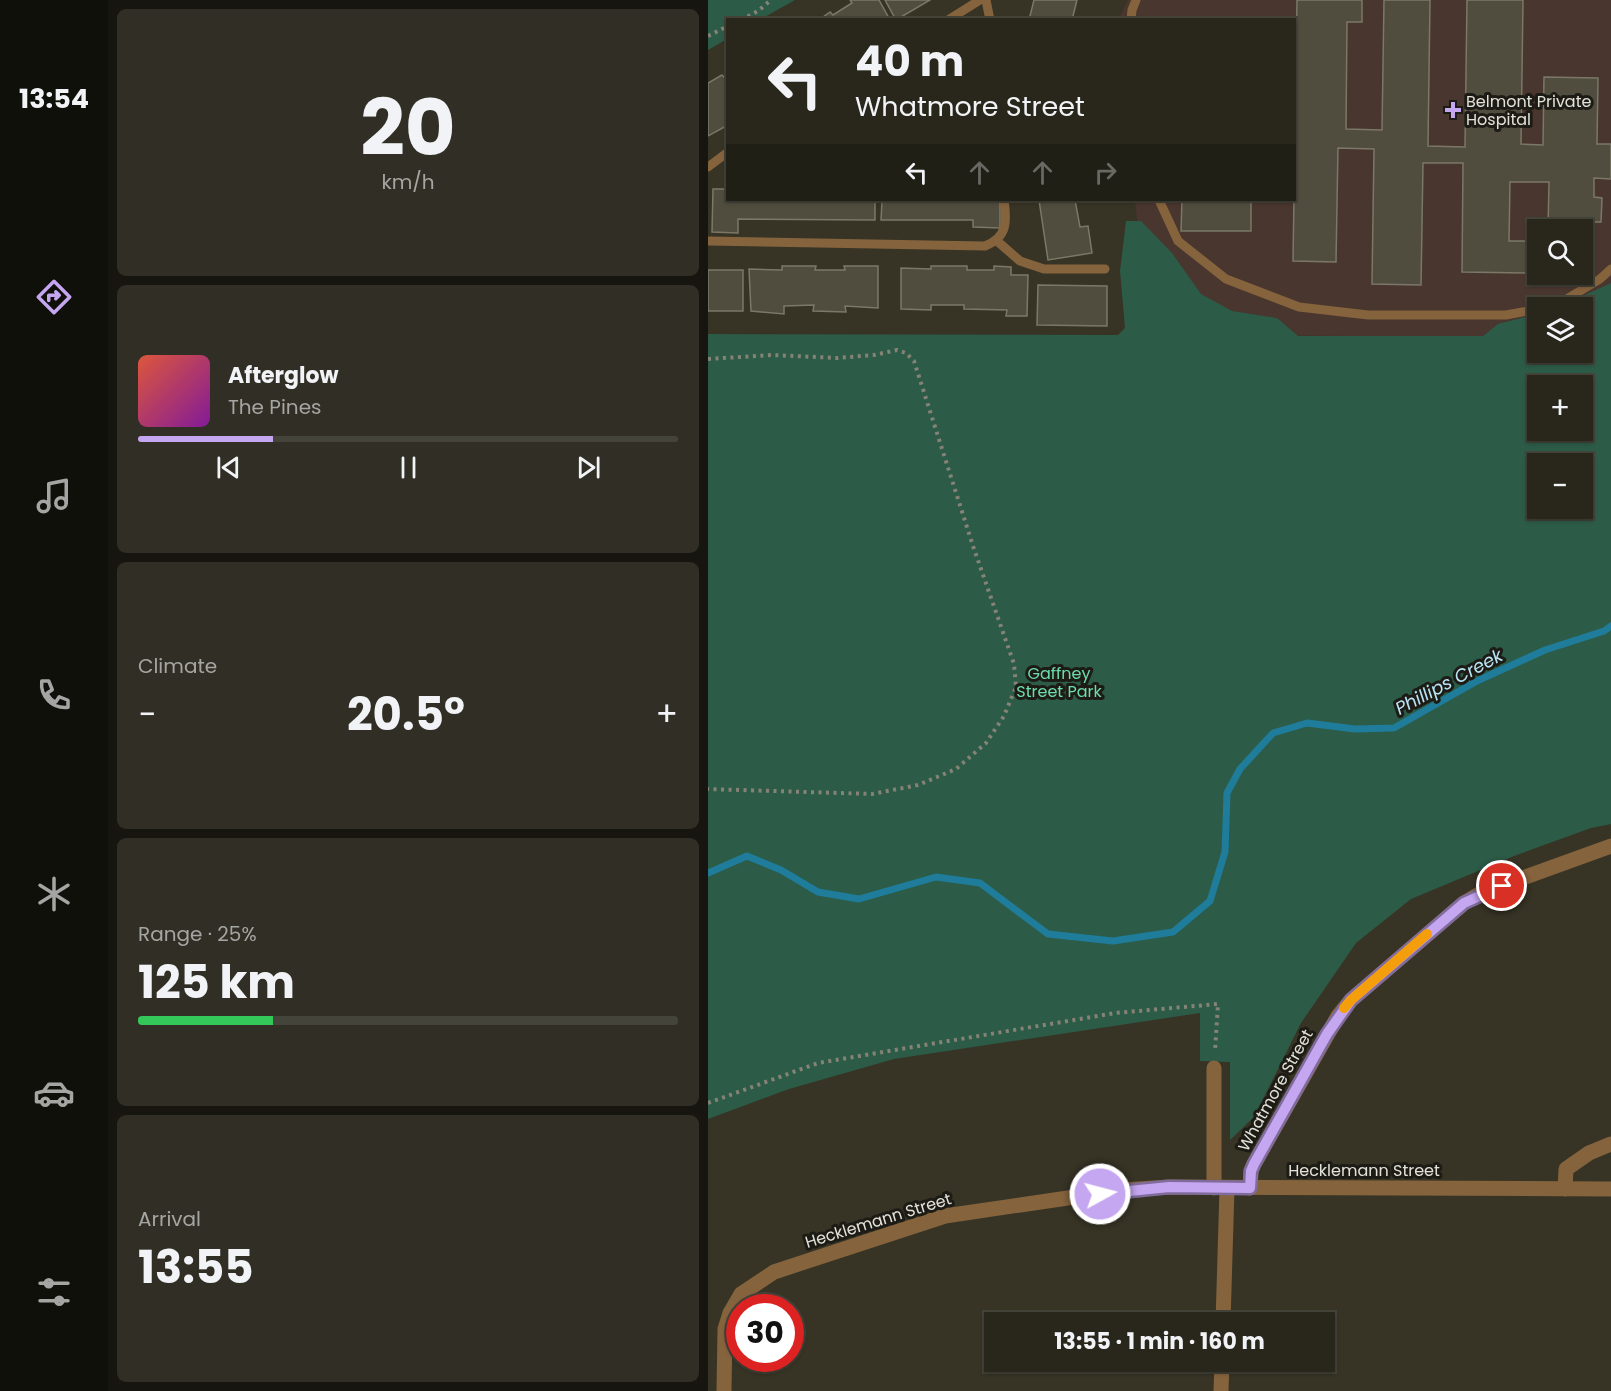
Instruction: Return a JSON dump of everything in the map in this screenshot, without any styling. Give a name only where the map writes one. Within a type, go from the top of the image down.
[{"type":"street","name":"Whatmore Street","points":[[1250,1188],[1251,1171],[1254,1164],[1327,1034],[1351,1000],[1464,903],[1481,894],[1611,846]]},
{"type":"street","points":[[1214,1068],[1223,1312]]},
{"type":"street","points":[[1565,1189],[1566,1169],[1589,1153],[1611,1144]]},
{"type":"street","name":"Hecklemann Street","points":[[724,1391],[725,1329],[730,1313],[741,1294],[774,1272],[945,1216],[1122,1190],[1169,1187],[1611,1189]]},
{"type":"street","points":[[1221,1391],[1222,1372]]},
{"type":"lane","points":[[951,18],[980,0]]},
{"type":"lane","points":[[986,0],[990,18]]},
{"type":"lane","points":[[1131,18],[1136,0]]},
{"type":"lane","points":[[708,167],[726,154]]},
{"type":"lane","points":[[708,241],[985,246],[997,241],[1004,231],[1007,217],[1004,201]]},
{"type":"lane","points":[[1159,201],[1178,241],[1218,273],[1227,279],[1299,307],[1368,315],[1506,315],[1527,311]]},
{"type":"lane","points":[[997,241],[1020,261],[1044,269],[1105,269]]},
{"type":"lane","points":[[1570,297],[1611,269]]},
{"type":"path","points":[[745,18],[771,0]]},
{"type":"path","points":[[708,36],[726,27]]},
{"type":"path","points":[[708,359],[772,355],[838,358],[874,355],[897,350],[906,353],[914,361],[973,546],[1014,664],[1016,687],[1004,716],[986,743],[956,769],[918,784],[872,794],[708,789]]},
{"type":"path","points":[[708,1103],[818,1063],[1114,1013],[1218,1004],[1214,1068]]},
{"type":"shaded area","name":"Belmont Private Hospital","points":[[1128,0],[1611,0],[1611,337],[1593,319],[1593,297],[1527,297],[1527,337],[1149,335],[1135,201],[1296,201],[1296,18],[1119,18]]},
{"type":"green space","points":[[708,0],[795,0],[763,18],[726,18],[726,40],[708,50]]},
{"type":"green space","name":"Gaffney Street Park","points":[[1126,221],[1141,221],[1172,253],[1201,294],[1232,311],[1277,318],[1298,336],[1483,336],[1498,324],[1527,317],[1527,363],[1593,363],[1593,297],[1581,297],[1611,283],[1611,824],[1591,828],[1514,856],[1411,899],[1356,943],[1301,1023],[1254,1117],[1230,1140],[1230,1062],[1200,1061],[1200,1013],[894,1059],[789,1089],[708,1119],[708,334],[1118,335],[1125,328],[1120,271]]},
{"type":"building","points":[[850,0],[879,0],[889,18],[822,18],[830,12],[833,15],[852,3]]},
{"type":"building","points":[[885,0],[930,0],[899,18],[895,18]]},
{"type":"building","points":[[1034,0],[1077,0],[1072,18],[1030,18]]},
{"type":"building","points":[[1297,0],[1362,0],[1362,22],[1347,22],[1346,129],[1382,130],[1384,0],[1430,0],[1428,146],[1465,147],[1467,0],[1523,0],[1521,144],[1543,145],[1544,77],[1598,78],[1597,144],[1611,144],[1611,179],[1594,178],[1594,197],[1602,198],[1601,222],[1593,222],[1593,219],[1548,219],[1549,182],[1510,182],[1509,241],[1527,241],[1527,273],[1462,272],[1463,163],[1423,163],[1421,285],[1372,284],[1374,149],[1338,148],[1336,262],[1293,261],[1294,201],[1296,201]]},
{"type":"building","points":[[722,75],[726,76],[726,126],[708,136],[708,83]]},
{"type":"building","points":[[713,189],[726,189],[726,201],[875,201],[875,220],[738,219],[738,233],[712,232]]},
{"type":"building","points":[[882,201],[1000,201],[1000,228],[973,227],[973,220],[881,220]]},
{"type":"building","points":[[1039,201],[1075,201],[1080,227],[1088,226],[1092,253],[1048,260]]},
{"type":"building","points":[[1182,201],[1251,201],[1251,231],[1181,231]]},
{"type":"building","points":[[782,266],[816,266],[815,270],[845,270],[844,266],[878,266],[878,308],[845,306],[846,312],[813,311],[814,305],[784,306],[784,314],[751,311],[749,269],[782,270]]},
{"type":"building","points":[[931,266],[967,266],[967,270],[994,270],[994,266],[1011,267],[1011,275],[1028,275],[1027,316],[1006,316],[1007,310],[964,309],[964,305],[931,305],[931,310],[901,309],[901,268],[931,269]]},
{"type":"building","points":[[708,270],[743,270],[743,311],[708,311]]},
{"type":"building","points":[[1038,285],[1107,286],[1107,326],[1037,325]]},
{"type":"waterway","name":"Phillips Creek","points":[[708,873],[747,856],[781,870],[818,892],[859,899],[936,877],[980,883],[1048,934],[1113,941],[1173,932],[1210,901],[1225,852],[1227,793],[1240,769],[1273,733],[1307,723],[1355,729],[1394,728],[1477,681],[1545,650],[1604,631],[1611,626]]},
{"type":"slow traffic","points":[[1344,1008],[1427,934]]},
{"type":"place","name":"Belmont Private Hospital","points":[[1453,110]]},
{"type":"route","points":[[1100,1194],[1169,1187],[1250,1188],[1251,1171],[1254,1164],[1327,1034],[1351,1000],[1449,914],[1481,894],[1502,886]]}]
